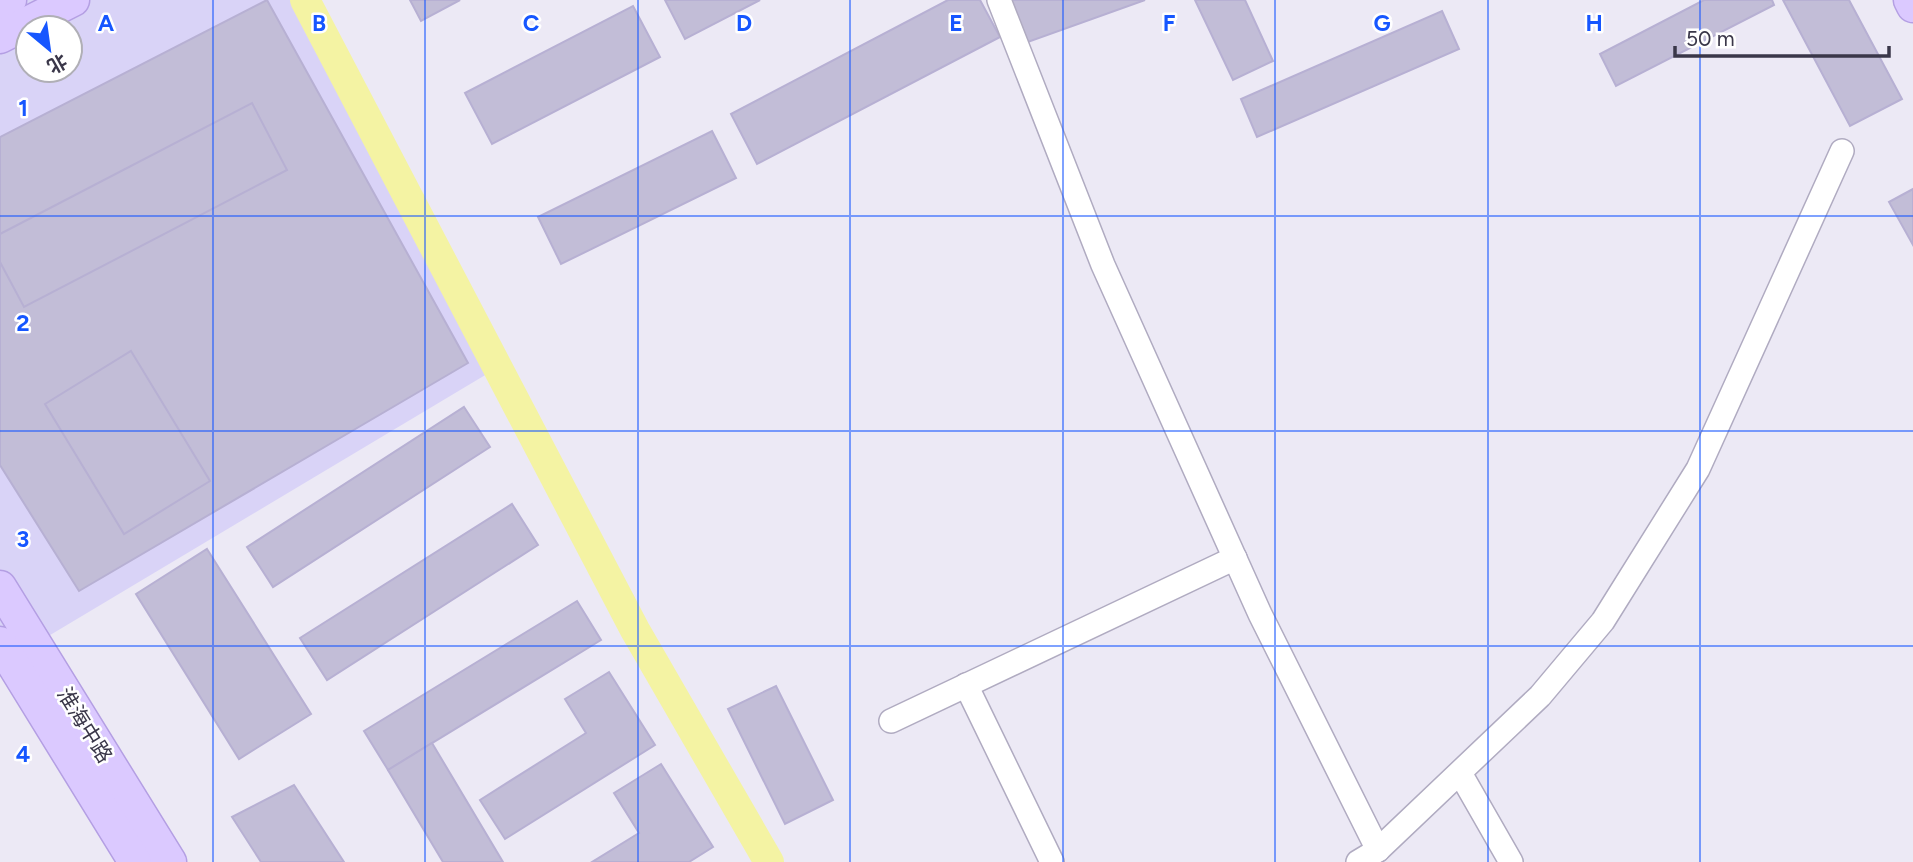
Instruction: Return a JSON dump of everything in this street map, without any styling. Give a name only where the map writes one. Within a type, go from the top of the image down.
[{"type":"main road","points":[[0,5],[10,0]]},
{"type":"main road","points":[[0,37],[73,0]]},
{"type":"main road","points":[[1910,0],[1913,6]]},
{"type":"main road","name":"淮海中路","points":[[0,587],[170,862]]},
{"type":"main road","name":"淮海中路","points":[[0,643],[135,862]]},
{"type":"street","points":[[999,0],[1103,265],[1235,558],[1378,850]]},
{"type":"street","points":[[1358,862],[1378,850],[1540,696],[1602,621],[1698,469],[1842,151]]},
{"type":"street","points":[[891,721],[1235,558]]},
{"type":"street","points":[[966,685],[1052,862]]},
{"type":"street","points":[[1460,773],[1511,862]]},
{"type":"shaded area","points":[[0,0],[305,0],[497,368],[0,665]]},
{"type":"building","points":[[267,0],[468,363],[79,591],[0,465],[0,137]]},
{"type":"building","points":[[410,0],[460,0],[421,21]]},
{"type":"building","points":[[665,0],[760,0],[685,39]]},
{"type":"building","points":[[948,0],[980,0],[1000,37],[757,164],[731,114]]},
{"type":"building","points":[[1010,0],[1145,0],[1025,43]]},
{"type":"building","points":[[1195,0],[1245,0],[1273,61],[1233,80]]},
{"type":"building","points":[[1704,0],[1772,0],[1774,5],[1616,86],[1600,54]]},
{"type":"building","points":[[1783,0],[1849,0],[1902,99],[1850,126]]},
{"type":"building","points":[[633,6],[660,57],[492,144],[465,93]]},
{"type":"building","points":[[1442,11],[1459,49],[1257,137],[1241,99]]},
{"type":"building","points":[[252,103],[287,170],[24,307],[0,262],[0,234]]},
{"type":"building","points":[[712,131],[736,178],[561,264],[538,217]]},
{"type":"building","points":[[1913,189],[1913,245],[1889,202]]},
{"type":"building","points":[[131,351],[210,481],[124,534],[45,404]]},
{"type":"building","points":[[464,407],[490,447],[273,587],[247,547]]},
{"type":"building","points":[[512,504],[538,545],[327,680],[300,638]]},
{"type":"building","points":[[207,549],[311,714],[239,759],[136,594]]},
{"type":"building","points":[[577,601],[601,640],[388,770],[364,731]]},
{"type":"building","points":[[609,672],[655,745],[505,839],[480,800],[586,733],[565,699]]},
{"type":"building","points":[[776,686],[833,800],[785,824],[728,709]]},
{"type":"building","points":[[432,743],[503,862],[443,862],[388,770]]},
{"type":"building","points":[[661,764],[713,847],[689,862],[592,862],[639,833],[614,793]]},
{"type":"building","points":[[294,785],[344,862],[261,862],[232,817]]},
{"type":"waterway","points":[[305,0],[635,630],[769,862]]}]
